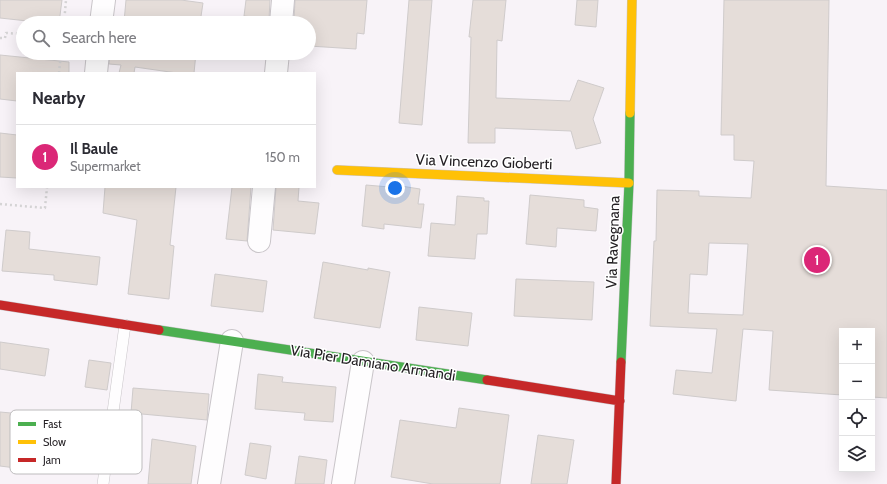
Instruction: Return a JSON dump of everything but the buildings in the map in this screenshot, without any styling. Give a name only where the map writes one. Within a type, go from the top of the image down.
[{"type":"street","points":[[103,16],[104,0]]},
{"type":"street","points":[[282,16],[284,0]]},
{"type":"street","name":"Via Ravegnana","points":[[616,484],[629,183],[632,0]]},
{"type":"street","points":[[96,72],[97,60]]},
{"type":"street","points":[[276,72],[277,60]]},
{"type":"street","name":"Via Vincenzo Gioberti","points":[[337,170],[629,183]]},
{"type":"street","points":[[259,241],[264,188]]},
{"type":"street","name":"Via Pier Damiano Armandi","points":[[0,306],[620,401]]},
{"type":"street","points":[[209,484],[232,341]]},
{"type":"street","points":[[343,484],[363,362]]},
{"type":"lane","points":[[113,410],[125,325]]},
{"type":"lane","points":[[103,484],[104,474]]},
{"type":"path","points":[[65,16],[66,0]]},
{"type":"path","points":[[0,38],[5,38],[6,33],[16,34]]},
{"type":"path","points":[[59,72],[60,60]]},
{"type":"path","points":[[0,204],[44,208],[47,188]]},
{"type":"traffic: fast","points":[[621,362],[629,183],[630,113]]},
{"type":"traffic: fast","points":[[159,330],[487,380]]},
{"type":"traffic: slow","points":[[630,113],[632,0]]},
{"type":"traffic: slow","points":[[337,170],[629,183]]},
{"type":"traffic: jam","points":[[0,305],[159,330]]},
{"type":"traffic: jam","points":[[616,484],[621,362]]},
{"type":"traffic: jam","points":[[487,380],[620,401]]},
{"type":"place","name":"Il Baule","points":[[817,260]]}]
